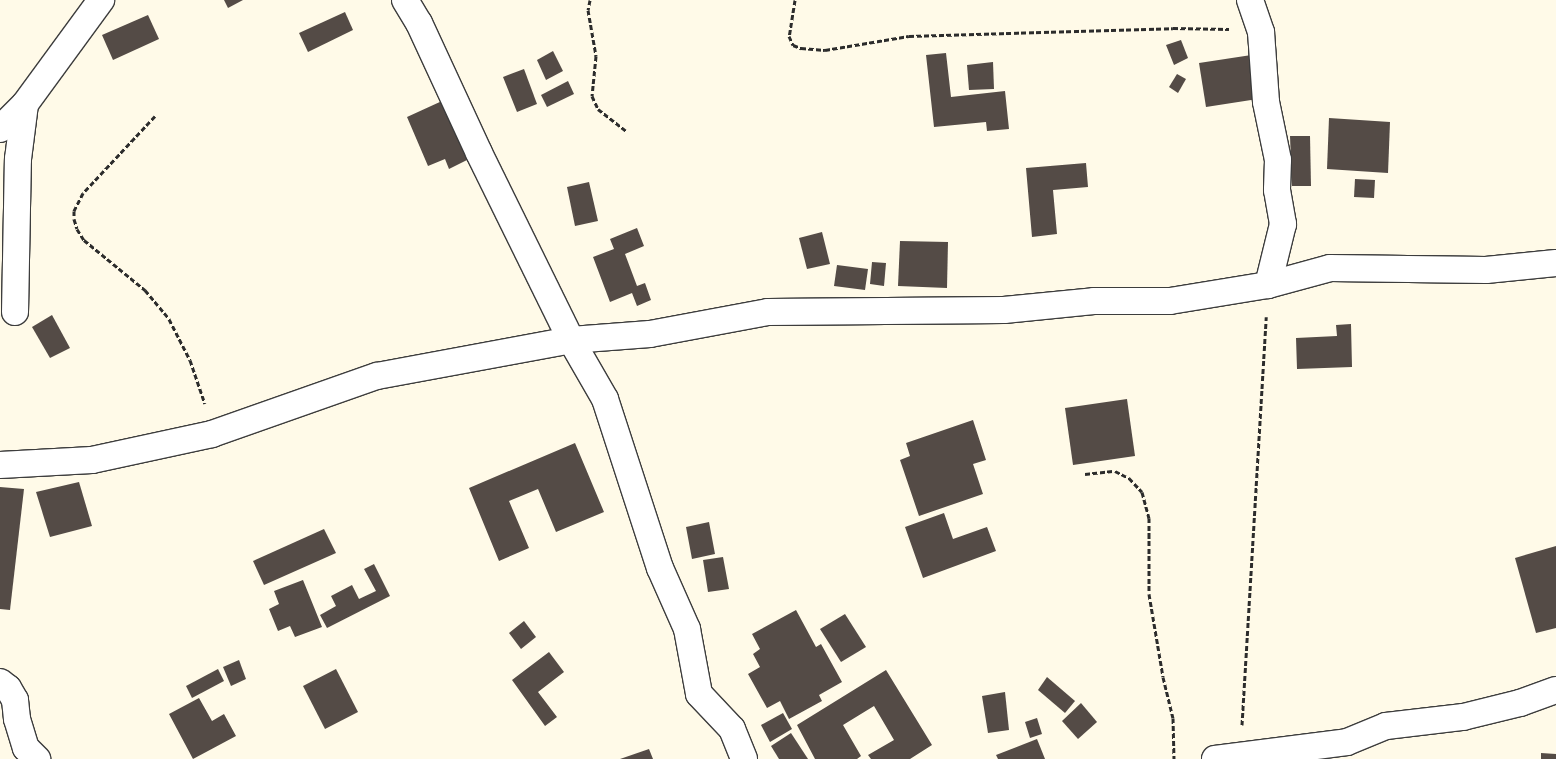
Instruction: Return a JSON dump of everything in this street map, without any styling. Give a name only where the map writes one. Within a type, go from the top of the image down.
[{"type":"street","points":[[0,129],[25,104],[101,0]]},
{"type":"street","points":[[405,0],[419,23],[479,154],[571,340],[605,399],[660,568],[687,629],[699,694],[732,729],[744,759]]},
{"type":"street","points":[[1250,0],[1261,32],[1266,102],[1278,160],[1277,190],[1283,224],[1268,285]]},
{"type":"street","points":[[15,312],[18,159],[25,104]]},
{"type":"street","points":[[0,465],[92,460],[212,434],[377,376],[571,340],[650,334],[768,312],[1004,310],[1094,301],[1170,301],[1268,285],[1330,268],[1486,270],[1556,263]]},
{"type":"street","points":[[0,682],[8,688],[15,700],[17,719],[26,748],[37,759]]},
{"type":"street","points":[[1228,757],[1347,742],[1386,726],[1463,717],[1520,703],[1556,690]]},
{"type":"path","points":[[590,0],[588,10],[596,56],[592,96],[598,109],[626,131]]},
{"type":"path","points":[[795,0],[789,36],[793,45],[801,48],[824,50],[909,36],[982,35],[1053,30],[1214,27],[1261,32]]},
{"type":"path","points":[[155,116],[82,193],[74,211],[74,219],[76,229],[84,240],[139,284],[169,319],[190,360],[202,391],[212,434]]},
{"type":"path","points":[[1228,757],[1268,285]]},
{"type":"path","points":[[1085,474],[1115,472],[1129,478],[1142,492],[1149,518],[1150,594],[1163,676],[1173,718],[1174,759]]},
{"type":"building","points":[[224,0],[243,0],[228,8]]},
{"type":"building","points":[[345,12],[353,30],[308,52],[299,33]]},
{"type":"building","points":[[148,15],[159,39],[113,60],[102,35]]},
{"type":"building","points":[[1181,40],[1188,58],[1174,65],[1166,45]]},
{"type":"building","points":[[553,51],[563,71],[546,80],[537,60]]},
{"type":"building","points":[[946,53],[951,97],[1005,91],[1009,129],[987,131],[986,122],[934,127],[926,55]]},
{"type":"building","points":[[1258,54],[1264,98],[1206,107],[1199,63]]},
{"type":"building","points":[[993,62],[994,89],[969,90],[967,65]]},
{"type":"building","points":[[524,69],[537,104],[517,112],[503,77]]},
{"type":"building","points":[[1177,74],[1186,79],[1178,93],[1169,87]]},
{"type":"building","points":[[568,81],[574,94],[547,107],[541,95]]},
{"type":"building","points":[[442,101],[467,160],[449,169],[445,159],[428,166],[407,117]]},
{"type":"building","points":[[1329,118],[1390,122],[1388,173],[1327,169]]},
{"type":"building","points":[[1290,136],[1310,136],[1311,186],[1292,186]]},
{"type":"building","points":[[1086,163],[1088,187],[1053,190],[1057,234],[1032,237],[1026,168]]},
{"type":"building","points":[[1355,179],[1375,180],[1374,198],[1354,197]]},
{"type":"building","points":[[589,182],[598,221],[575,226],[567,187]]},
{"type":"building","points":[[637,228],[644,246],[625,254],[637,286],[645,283],[651,300],[637,306],[632,293],[610,302],[593,257],[614,249],[610,239]]},
{"type":"building","points":[[822,232],[830,264],[807,269],[799,238]]},
{"type":"building","points":[[900,241],[948,242],[947,288],[898,286]]},
{"type":"building","points":[[872,262],[886,263],[884,286],[870,284]]},
{"type":"building","points":[[837,265],[868,269],[865,290],[834,286]]},
{"type":"building","points":[[52,315],[70,348],[50,358],[32,327]]},
{"type":"building","points":[[1351,324],[1352,367],[1297,369],[1296,338],[1337,336],[1336,325]]},
{"type":"building","points":[[1127,399],[1135,456],[1073,465],[1065,408]]},
{"type":"building","points":[[973,420],[986,460],[973,464],[983,494],[919,516],[900,460],[910,456],[906,443]]},
{"type":"building","points":[[575,443],[604,512],[556,532],[538,489],[509,501],[529,548],[499,561],[469,488]]},
{"type":"building","points":[[79,482],[92,526],[50,537],[36,492]]},
{"type":"building","points":[[0,487],[24,489],[10,610],[0,609]]},
{"type":"building","points":[[944,513],[953,539],[987,527],[996,551],[923,578],[905,527]]},
{"type":"building","points":[[709,522],[715,554],[692,559],[686,527]]},
{"type":"building","points":[[324,529],[336,553],[264,585],[253,561]]},
{"type":"building","points":[[1556,546],[1556,628],[1536,633],[1515,558]]},
{"type":"building","points":[[723,557],[729,589],[708,592],[703,560]]},
{"type":"building","points":[[374,564],[390,596],[327,628],[320,615],[336,606],[331,596],[352,585],[359,599],[376,591],[364,569]]},
{"type":"building","points":[[303,580],[322,627],[295,637],[290,626],[278,631],[269,609],[279,604],[274,591]]},
{"type":"building","points":[[796,610],[816,647],[821,644],[842,682],[819,695],[822,701],[789,719],[780,701],[767,708],[748,674],[760,667],[753,654],[760,649],[752,634]]},
{"type":"building","points":[[845,614],[866,647],[841,662],[820,629]]},
{"type":"building","points":[[524,621],[536,637],[521,649],[509,633]]},
{"type":"building","points":[[549,652],[564,672],[538,692],[557,717],[545,726],[512,680]]},
{"type":"building","points":[[239,660],[246,679],[231,686],[223,667]]},
{"type":"building","points":[[218,669],[224,681],[192,698],[186,686]]},
{"type":"building","points":[[336,669],[358,712],[325,729],[303,686]]},
{"type":"building","points":[[886,670],[932,745],[910,759],[871,759],[868,755],[894,740],[874,706],[843,725],[861,756],[857,759],[815,759],[797,725]]},
{"type":"building","points":[[1047,677],[1075,701],[1065,713],[1038,690]]},
{"type":"building","points":[[1005,692],[1009,730],[988,733],[982,696]]},
{"type":"building","points":[[199,698],[212,721],[224,714],[236,736],[193,759],[169,714]]},
{"type":"building","points":[[1081,703],[1097,722],[1078,739],[1062,721]]},
{"type":"building","points":[[783,713],[792,729],[770,742],[761,725]]},
{"type":"building","points":[[1037,718],[1042,734],[1030,738],[1025,722]]},
{"type":"building","points":[[791,733],[808,759],[779,759],[771,746]]},
{"type":"building","points":[[1037,739],[1045,759],[998,759],[996,755]]},
{"type":"building","points":[[649,749],[653,759],[620,759]]},
{"type":"building","points":[[1541,753],[1556,754],[1556,759],[1541,759]]}]
